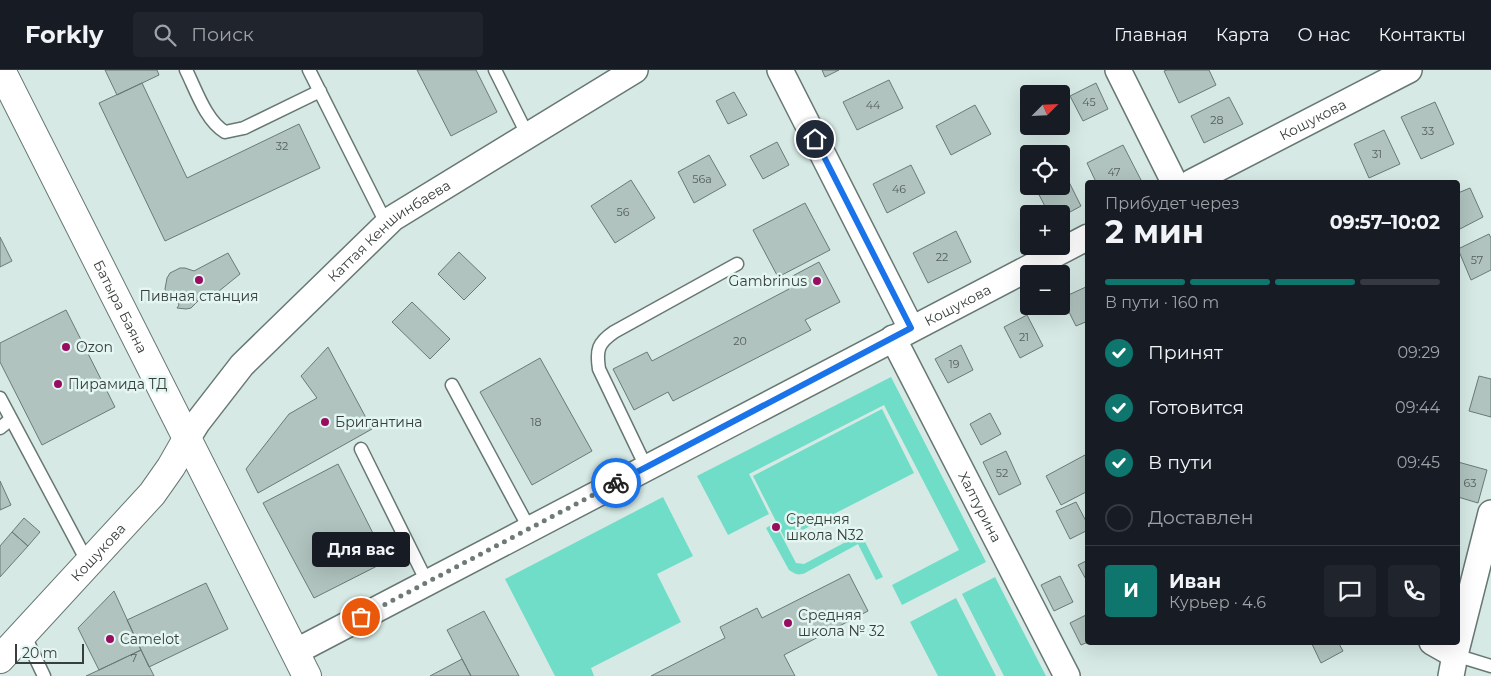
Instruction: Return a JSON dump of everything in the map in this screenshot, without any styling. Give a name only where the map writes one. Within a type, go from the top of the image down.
[{"type":"street","name":"Батыра Баяна","points":[[1,70],[307,676]]},
{"type":"street","name":"Каттая Кеншинбаева","points":[[187,440],[197,422],[242,365],[393,218],[635,70]]},
{"type":"street","name":"Халтурина","points":[[780,70],[902,333],[1067,676]]},
{"type":"street","points":[[1118,70],[1173,180]]},
{"type":"street","name":"Кошукова","points":[[1196,180],[1409,70]]},
{"type":"street","name":"Кошукова","points":[[295,652],[1085,239]]},
{"type":"street","name":"Кошукова","points":[[0,659],[152,494],[187,440]]},
{"type":"street","points":[[152,494],[175,474],[188,470],[203,478],[216,496]]},
{"type":"street","points":[[1460,638],[1491,513]]},
{"type":"street","points":[[1435,645],[1453,666]]},
{"type":"street","points":[[1453,666],[1458,645]]},
{"type":"lane","points":[[186,70],[211,120],[225,132],[244,128],[320,91]]},
{"type":"lane","points":[[309,70],[386,225]]},
{"type":"lane","points":[[495,70],[528,136]]},
{"type":"lane","points":[[646,467],[599,369],[597,356],[599,346],[614,332],[737,264]]},
{"type":"lane","points":[[452,386],[529,528]]},
{"type":"lane","points":[[0,398],[88,563]]},
{"type":"lane","points":[[0,428],[11,419]]},
{"type":"lane","points":[[361,449],[427,582]]},
{"type":"lane","points":[[24,634],[44,676]]},
{"type":"lane","points":[[1453,666],[1491,666]]},
{"type":"green space","points":[[891,377],[986,562],[902,605],[892,585],[959,550],[884,405],[749,474],[769,514],[728,535],[697,476]]},
{"type":"green space","points":[[882,409],[914,473],[785,539],[753,476]]},
{"type":"green space","points":[[663,497],[693,556],[657,574],[681,622],[591,668],[594,676],[555,676],[505,579]]},
{"type":"green space","points":[[775,523],[796,563],[804,564],[861,534],[883,577],[876,580],[858,544],[805,573],[800,574],[789,570],[766,528]]},
{"type":"green space","points":[[995,577],[1046,676],[1004,676],[962,594]]},
{"type":"green space","points":[[956,598],[996,676],[938,676],[910,622]]},
{"type":"building","points":[[105,70],[157,70],[159,75],[117,95]]},
{"type":"building","points":[[417,70],[476,70],[497,112],[451,136]]},
{"type":"building","points":[[822,70],[839,70],[825,77]]},
{"type":"building","points":[[1209,70],[1216,85],[1179,103],[1164,71]]},
{"type":"building","points":[[889,80],[903,108],[857,130],[843,102]]},
{"type":"building","points":[[142,83],[187,178],[299,124],[320,168],[165,241],[99,103]]},
{"type":"building","points":[[1096,83],[1108,109],[1083,121],[1070,96]]},
{"type":"building","points":[[734,92],[747,115],[728,124],[716,101]]},
{"type":"building","points":[[1229,97],[1243,124],[1204,143],[1191,116]]},
{"type":"building","points":[[1435,102],[1454,144],[1421,159],[1401,117]]},
{"type":"building","points":[[975,105],[991,134],[951,155],[936,126]]},
{"type":"building","points":[[1384,130],[1400,164],[1369,178],[1354,144]]},
{"type":"building","points":[[777,142],[789,165],[763,179],[750,156]]},
{"type":"building","points":[[1123,145],[1141,180],[1095,180],[1087,163]]},
{"type":"building","points":[[709,155],[726,185],[694,203],[678,172]]},
{"type":"building","points":[[911,165],[925,193],[887,213],[873,184]]},
{"type":"building","points":[[631,180],[655,218],[615,243],[591,206]]},
{"type":"building","points":[[1070,184],[1081,206],[1070,212],[1070,205],[1044,205],[1039,195],[1070,195]]},
{"type":"building","points":[[1470,188],[1483,217],[1460,229],[1460,192]]},
{"type":"building","points":[[805,203],[830,250],[778,277],[753,230]]},
{"type":"building","points":[[956,231],[971,262],[928,283],[913,253]]},
{"type":"building","points":[[1489,234],[1491,238],[1491,270],[1471,280],[1460,254],[1460,248]]},
{"type":"building","points":[[0,237],[12,261],[0,267]]},
{"type":"building","points":[[459,252],[486,278],[464,300],[438,274]]},
{"type":"building","name":"Пивная станция","points":[[228,253],[240,274],[208,300],[204,293],[201,294],[196,300],[198,301],[191,308],[177,308],[179,305],[176,299],[172,301],[169,299],[165,289],[170,273],[180,268],[194,271]]},
{"type":"building","points":[[819,262],[840,302],[805,320],[811,330],[673,401],[668,392],[634,410],[613,369],[647,352],[652,361],[789,289],[785,280]]},
{"type":"building","points":[[1085,287],[1085,322],[1076,326],[1070,314],[1070,294]]},
{"type":"building","points":[[412,302],[450,339],[430,359],[392,322]]},
{"type":"building","name":"Пирамида ТД","points":[[66,310],[115,407],[42,445],[0,362],[0,343]]},
{"type":"building","points":[[1027,315],[1043,346],[1020,358],[1004,327]]},
{"type":"building","points":[[961,345],[973,370],[948,383],[935,359]]},
{"type":"building","name":"Бригантина","points":[[328,347],[372,429],[258,493],[246,469],[289,414],[317,398],[301,376]]},
{"type":"building","points":[[540,358],[592,451],[532,485],[480,392]]},
{"type":"building","points":[[1479,376],[1491,379],[1491,417],[1469,411]]},
{"type":"building","points":[[990,413],[1001,434],[981,445],[970,424]]},
{"type":"building","points":[[1006,451],[1021,484],[999,495],[983,462]]},
{"type":"building","points":[[1085,455],[1085,493],[1061,505],[1046,476]]},
{"type":"building","points":[[1460,463],[1487,470],[1478,503],[1460,498]]},
{"type":"building","points":[[338,464],[387,561],[314,598],[263,503]]},
{"type":"building","points":[[0,481],[11,505],[0,510]]},
{"type":"building","points":[[1076,502],[1085,519],[1085,532],[1070,539],[1056,511]]},
{"type":"building","points":[[24,518],[40,532],[28,546],[12,532]]},
{"type":"building","points":[[12,532],[28,546],[0,577],[0,546]]},
{"type":"building","points":[[1085,562],[1085,578],[1078,565]]},
{"type":"building","name":"Средняя школа № 32","points":[[849,574],[868,611],[784,655],[795,676],[651,676],[725,638],[720,627],[757,608],[762,618]]},
{"type":"building","points":[[1060,576],[1073,602],[1054,611],[1041,585]]},
{"type":"building","points":[[206,583],[228,629],[149,667],[127,620]]},
{"type":"building","name":"Camelot","points":[[114,591],[141,650],[99,670],[78,628]]},
{"type":"building","points":[[484,611],[519,676],[471,676],[447,630]]},
{"type":"building","points":[[1085,616],[1085,643],[1081,645],[1070,623]]},
{"type":"building","points":[[1312,645],[1340,645],[1343,651],[1321,663]]},
{"type":"building","points":[[141,650],[154,676],[86,676],[99,670]]},
{"type":"building","points":[[462,659],[471,676],[430,676]]},
{"type":"way so far","points":[[361,617],[616,483]]},
{"type":"place","name":"Пивная станция","points":[[199,280]]},
{"type":"place","name":"Gambrinus","points":[[817,281]]},
{"type":"place","name":"Ozon","points":[[66,347]]},
{"type":"place","name":"Пирамида ТД","points":[[58,384]]},
{"type":"place","name":"Бригантина","points":[[325,422]]},
{"type":"place","name":"Средняя школа N32","points":[[776,527]]},
{"type":"place","name":"Для вас","points":[[361,617]]},
{"type":"place","name":"Средняя школа № 32","points":[[788,623]]},
{"type":"place","name":"Camelot","points":[[110,639]]},
{"type":"route","points":[[616,483],[911,328],[815,139]]}]
